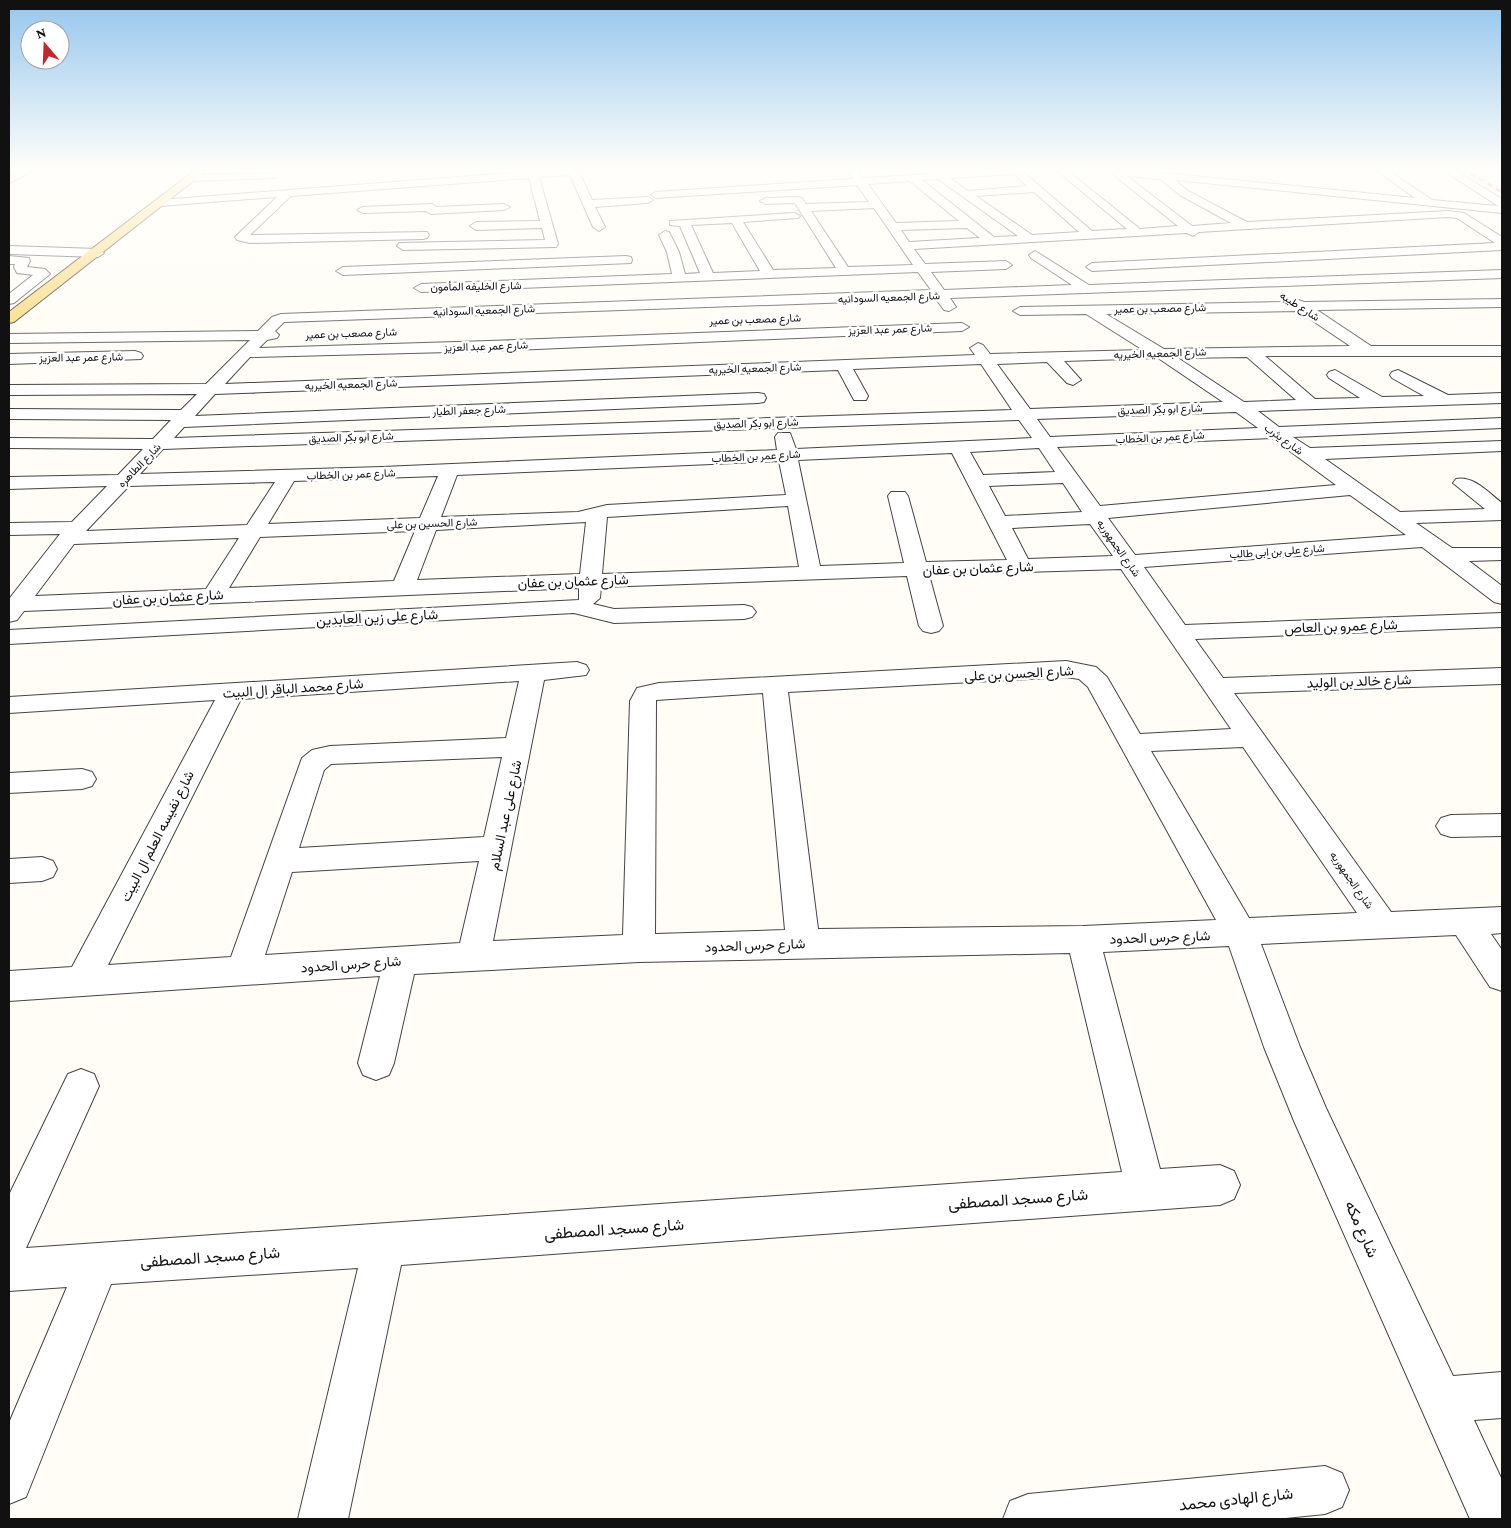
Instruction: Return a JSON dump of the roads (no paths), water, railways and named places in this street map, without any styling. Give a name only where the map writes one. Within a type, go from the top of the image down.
[{"type":"main road","points":[[9,319],[111,242]]},
{"type":"street","points":[[362,247],[385,242]]},
{"type":"street","points":[[474,242],[489,245],[552,244],[558,257],[564,263]]},
{"type":"street","points":[[668,242],[680,279]]},
{"type":"street","points":[[689,242],[708,278]]},
{"type":"street","points":[[749,242],[770,276]]},
{"type":"street","points":[[826,242],[845,272]]},
{"type":"street","name":"شارع الجمهوريه","points":[[903,242],[950,312],[986,359],[1179,632],[1384,926]]},
{"type":"street","points":[[906,246],[970,242]]},
{"type":"street","name":"شارع طيبه","points":[[1200,242],[1231,260],[1365,349]]},
{"type":"street","points":[[1369,242],[1388,251]]},
{"type":"street","points":[[1425,242],[1437,248]]},
{"type":"street","points":[[481,266],[489,245]]},
{"type":"street","points":[[621,246],[634,281]]},
{"type":"street","points":[[1072,248],[1120,246]]},
{"type":"street","points":[[1092,267],[1502,246]]},
{"type":"street","points":[[9,250],[98,253]]},
{"type":"street","points":[[371,270],[382,254]]},
{"type":"street","points":[[1035,256],[1086,289]]},
{"type":"street","points":[[9,260],[24,262],[20,267],[22,270],[43,274],[9,300]]},
{"type":"street","points":[[343,271],[371,270],[425,263],[481,266],[626,260]]},
{"type":"street","name":"شارع الخليفه المأمون","points":[[421,288],[922,269],[1006,269],[1032,292]]},
{"type":"street","name":"شارع الجمعيه السودانيه","points":[[279,327],[294,316],[500,310],[950,312],[1032,292],[1060,290],[1502,274]]},
{"type":"street","points":[[489,346],[507,285]]},
{"type":"street","points":[[1110,288],[1144,308]]},
{"type":"street","name":"شارع يثرب","points":[[1060,290],[1161,352],[1239,406],[1352,489],[1447,555],[1502,597]]},
{"type":"street","name":"شارع مصعب بن عمير","points":[[1001,311],[1298,304],[1502,303]]},
{"type":"street","name":"شارع عمر عبد العزيز","points":[[226,354],[489,346],[950,312]]},
{"type":"street","name":"شارع الطاهره","points":[[13,610],[73,533],[184,419],[262,335],[279,327]]},
{"type":"street","points":[[9,338],[262,335]]},
{"type":"street","name":"شارع الجمعيه الخيريه","points":[[9,390],[252,388],[1161,352],[1365,349],[1502,351]]},
{"type":"street","points":[[1250,351],[1310,404]]},
{"type":"street","points":[[252,388],[283,352]]},
{"type":"street","name":"شارع عمر عبد العزيز","points":[[9,359],[146,356]]},
{"type":"street","points":[[1051,356],[1073,380]]},
{"type":"street","points":[[902,362],[912,380]]},
{"type":"street","points":[[843,365],[860,396]]},
{"type":"street","points":[[1334,375],[1377,401]]},
{"type":"street","points":[[1398,375],[1444,400]]},
{"type":"street","name":"شارع جعفر الطيار","points":[[9,414],[184,419],[758,398]]},
{"type":"street","name":"شارع ابو بكر الصديق","points":[[9,443],[160,444],[1502,398]]},
{"type":"street","points":[[781,422],[811,573]]},
{"type":"street","name":"شارع عمر بن الخطاب","points":[[9,483],[448,471],[958,446],[1502,423]]},
{"type":"street","points":[[650,427],[654,461]]},
{"type":"street","points":[[958,446],[1021,566]]},
{"type":"street","points":[[1304,454],[1502,446]]},
{"type":"street","points":[[403,587],[448,471]]},
{"type":"street","points":[[214,594],[288,476]]},
{"type":"street","points":[[976,481],[1069,477]]},
{"type":"street","points":[[1463,483],[1502,513]]},
{"type":"street","points":[[999,522],[1096,515],[1352,489]]},
{"type":"street","points":[[898,496],[931,626]]},
{"type":"street","name":"شارع الحسين بن على","points":[[9,529],[73,533],[254,531],[429,522],[578,518],[597,512],[796,500]]},
{"type":"street","points":[[588,610],[597,512]]},
{"type":"street","points":[[1394,518],[1502,513]]},
{"type":"street","name":"شارع على بن ابى طالب","points":[[1129,562],[1425,540]]},
{"type":"street","points":[[1447,555],[1502,554]]},
{"type":"street","name":"شارع عثمان بن عفان","points":[[13,610],[214,594],[1129,562]]},
{"type":"street","points":[[9,580],[36,579]]},
{"type":"street","name":"شارع على زين العابدين","points":[[9,637],[574,606],[614,616],[744,612]]},
{"type":"street","name":"شارع عمرو بن العاص","points":[[1179,632],[1502,620]]},
{"type":"street","name":"شارع الحسن بن على","points":[[640,948],[643,701],[646,694],[658,691],[1077,669],[1087,672],[1098,683],[1134,743],[1241,934]]},
{"type":"street","name":"شارع محمد الباقر ال البيت","points":[[9,704],[577,670]]},
{"type":"street","name":"شارع على عبد السلام","points":[[474,956],[533,673]]},
{"type":"street","name":"شارع خالد بن الوليد","points":[[1216,686],[1502,676]]},
{"type":"street","points":[[775,686],[803,943]]},
{"type":"street","name":"شارع نفيسه العلم ال البيت","points":[[83,980],[232,692]]},
{"type":"street","points":[[1134,743],[1253,737]]},
{"type":"street","points":[[243,970],[312,765],[322,757],[519,747]]},
{"type":"street","points":[[9,784],[82,779]]},
{"type":"street","points":[[1451,826],[1502,824]]},
{"type":"street","points":[[280,861],[498,848]]},
{"type":"street","points":[[9,871],[42,869]]},
{"type":"street","name":"شارع حرس الحدود","points":[[9,986],[474,956],[640,948],[1241,934],[1502,920]]},
{"type":"street","points":[[1465,922],[1502,977]]},
{"type":"street","name":"شارع مكه","points":[[1241,934],[1282,1047],[1495,1519]]},
{"type":"street","points":[[1083,939],[1146,1190]]},
{"type":"street","points":[[376,1063],[400,961]]},
{"type":"street","points":[[9,1239],[82,1086]]},
{"type":"street","name":"شارع مسجد المصطفى","points":[[9,1270],[1220,1185]]},
{"type":"street","points":[[323,1519],[384,1245]]},
{"type":"street","points":[[9,1480],[98,1265]]},
{"type":"street","points":[[1440,1400],[1502,1395]]},
{"type":"street","name":"شارع الهادى محمد","points":[[1028,1519],[1325,1490]]}]
